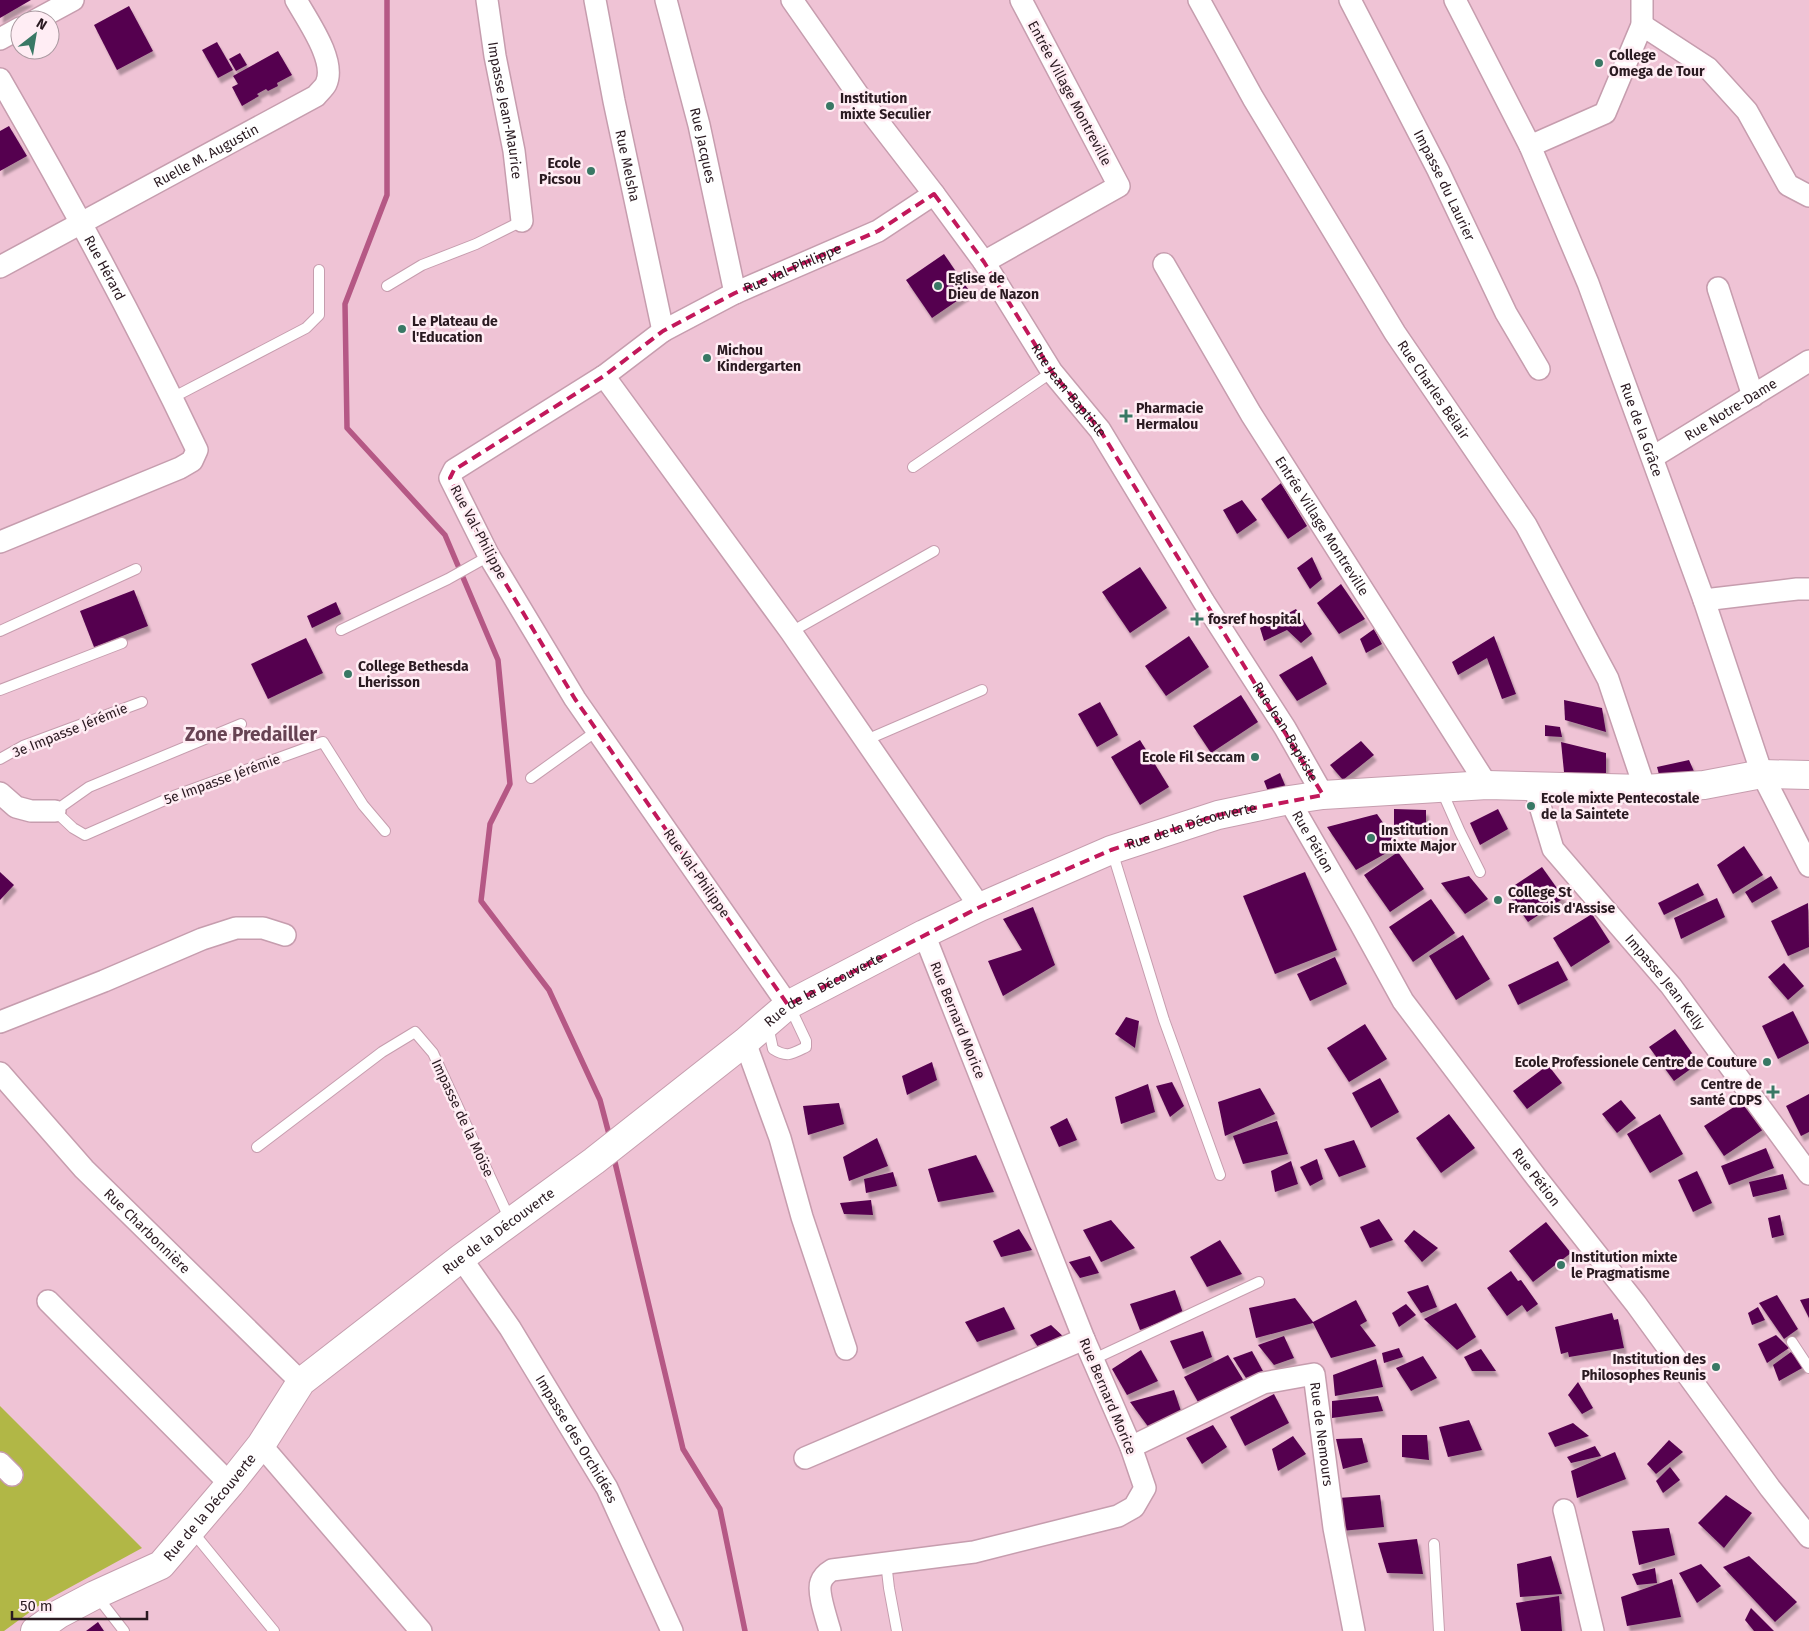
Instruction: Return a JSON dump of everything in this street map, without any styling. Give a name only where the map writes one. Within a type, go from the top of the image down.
[{"type":"street","points":[[55,10],[74,0]]},
{"type":"street","name":"Ruelle M. Augustin","points":[[0,267],[316,96],[326,84],[329,70],[325,54],[296,0]]},
{"type":"street","name":"Impasse Jean-Maurice","points":[[487,0],[495,56],[514,151],[522,221]]},
{"type":"street","name":"Rue Melsha","points":[[595,0],[662,331]]},
{"type":"street","name":"Rue Jacques","points":[[666,0],[699,125],[735,293]]},
{"type":"street","name":"Rue Jean-Baptiste","points":[[792,0],[866,106],[984,262],[1052,372],[1100,430],[1204,602],[1284,728],[1323,795]]},
{"type":"street","name":"Entrée Village Montreville","points":[[984,262],[1119,186],[1021,0]]},
{"type":"street","name":"Rue Charles Bélair","points":[[1199,0],[1253,98],[1395,333],[1526,525],[1608,679],[1645,789]]},
{"type":"street","name":"Impasse du Laurier","points":[[1350,0],[1438,170],[1506,313],[1539,368]]},
{"type":"street","name":"Rue de la Grâce","points":[[1455,0],[1530,146],[1588,283],[1704,600],[1762,774],[1809,866]]},
{"type":"street","points":[[1530,146],[1605,113],[1642,25],[1642,0]]},
{"type":"street","points":[[1642,25],[1708,68],[1747,111],[1788,186],[1809,196]]},
{"type":"street","name":"Rue Hérard","points":[[0,79],[53,171],[172,398],[197,450],[192,462],[0,542]]},
{"type":"street","name":"Rue Val-Philippe","points":[[788,1005],[598,730],[574,699],[482,561],[450,478],[454,470],[604,376],[662,331],[735,293],[878,230],[934,194]]},
{"type":"street","name":"Entrée Village Montreville","points":[[1164,264],[1251,414],[1487,785]]},
{"type":"street","points":[[1718,288],[1753,396]]},
{"type":"street","name":"Rue Notre-Dame","points":[[1653,457],[1809,361]]},
{"type":"street","points":[[604,376],[791,632],[980,907]]},
{"type":"street","points":[[1704,600],[1809,589]]},
{"type":"street","name":"Rue de la Découverte","points":[[35,1631],[59,1614],[95,1595],[161,1565],[261,1446],[301,1382],[510,1221],[594,1161],[745,1042],[788,1005],[924,934],[980,907],[1111,850],[1218,815],[1289,800],[1323,795],[1487,785],[1645,789],[1704,785],[1762,774],[1809,775]]},
{"type":"street","name":"Impasse Jean Kelly","points":[[1534,786],[1553,849],[1672,986],[1809,1174]]},
{"type":"street","points":[[0,793],[16,807],[31,811],[55,811]]},
{"type":"street","name":"Rue Pétion","points":[[1289,800],[1403,1001],[1536,1177],[1636,1304],[1770,1488],[1809,1537]]},
{"type":"street","points":[[0,1022],[104,981],[202,939],[236,928],[263,928],[285,935]]},
{"type":"street","name":"Rue Bernard Morice","points":[[830,1631],[820,1589],[821,1581],[832,1570],[974,1552],[1118,1516],[1134,1507],[1145,1488],[1131,1447],[1084,1339],[924,934]]},
{"type":"street","points":[[745,1042],[780,1138],[805,1226],[846,1350]]},
{"type":"street","name":"Rue Charbonnière","points":[[0,1074],[84,1169],[301,1382]]},
{"type":"street","name":"Impasse des Orchidées","points":[[461,1258],[510,1328],[607,1488],[672,1631]]},
{"type":"street","points":[[48,1301],[230,1484]]},
{"type":"street","points":[[805,1458],[1084,1339]]},
{"type":"street","name":"Rue de Nemours","points":[[1131,1447],[1263,1383],[1314,1374],[1334,1528],[1354,1631]]},
{"type":"street","points":[[261,1446],[421,1631]]},
{"type":"street","points":[[1564,1510],[1593,1631]]},
{"type":"lane","points":[[386,286],[422,265],[476,244],[522,221]]},
{"type":"lane","points":[[172,398],[306,328],[319,315],[319,270]]},
{"type":"lane","points":[[913,467],[1052,372]]},
{"type":"lane","points":[[791,632],[934,552]]},
{"type":"lane","points":[[342,630],[482,561]]},
{"type":"lane","points":[[0,631],[136,569]]},
{"type":"lane","points":[[0,690],[122,643]]},
{"type":"lane","points":[[866,740],[982,690]]},
{"type":"lane","name":"3e Impasse Jérémie","points":[[0,759],[22,746],[142,702]]},
{"type":"lane","points":[[55,811],[89,788],[241,724]]},
{"type":"lane","points":[[531,778],[598,730]]},
{"type":"lane","name":"5e Impasse Jérémie","points":[[55,811],[73,828],[85,835],[174,796],[323,742],[363,805],[385,831]]},
{"type":"lane","points":[[1441,788],[1480,872]]},
{"type":"lane","points":[[1111,850],[1164,1020],[1220,1175]]},
{"type":"lane","points":[[768,1022],[773,1049],[782,1055],[792,1054],[806,1047],[806,1040],[788,1005]]},
{"type":"lane","name":"Impasse de la Moïse","points":[[257,1147],[382,1052],[415,1032],[433,1053],[510,1221]]},
{"type":"lane","points":[[1094,1359],[1260,1282]]},
{"type":"lane","points":[[1792,1342],[1809,1368]]},
{"type":"lane","points":[[191,1530],[274,1631]]},
{"type":"lane","points":[[1434,1544],[1439,1631]]},
{"type":"lane","points":[[886,1562],[898,1631]]},
{"type":"lane","points":[[95,1595],[124,1631]]},
{"type":"highlighted area","points":[[934,194],[984,262],[1052,372],[1100,430],[1323,795],[1218,815],[1111,850],[980,907],[788,1005],[575,699],[489,556],[450,478],[454,470],[604,376],[663,331],[735,293],[878,231]]},
{"type":"green space","points":[[0,1406],[142,1548],[45,1601],[4,1631],[0,1631]]},
{"type":"building","points":[[0,0],[31,0],[14,10],[10,10],[10,12],[0,18]]},
{"type":"building","points":[[129,6],[153,51],[117,70],[94,25]]},
{"type":"building","points":[[217,42],[233,70],[218,78],[202,50]]},
{"type":"building","points":[[278,51],[292,75],[277,83],[278,86],[257,94],[259,96],[242,106],[232,87],[238,84],[233,76]]},
{"type":"building","points":[[240,53],[247,65],[236,71],[229,59]]},
{"type":"building","points":[[9,126],[27,156],[0,171],[0,131]]},
{"type":"building","name":"Eglise de Dieu de Nazon","points":[[944,254],[970,292],[932,318],[906,280]]},
{"type":"building","points":[[1281,483],[1307,526],[1288,539],[1261,499]]},
{"type":"building","points":[[1242,500],[1257,520],[1237,534],[1223,510]]},
{"type":"building","points":[[1312,557],[1322,579],[1310,589],[1297,568]]},
{"type":"building","points":[[1140,567],[1167,608],[1130,633],[1102,592]]},
{"type":"building","points":[[1341,584],[1365,619],[1339,634],[1317,603]]},
{"type":"building","points":[[134,590],[148,626],[94,647],[80,611]]},
{"type":"building","points":[[336,602],[341,614],[312,628],[307,616]]},
{"type":"building","points":[[1296,609],[1312,634],[1301,643],[1287,630],[1264,641],[1260,628]]},
{"type":"building","points":[[1374,629],[1382,644],[1366,653],[1360,639]]},
{"type":"building","points":[[1189,636],[1209,667],[1166,696],[1145,666]]},
{"type":"building","points":[[1494,636],[1516,694],[1502,699],[1487,658],[1458,675],[1452,662]]},
{"type":"building","points":[[306,638],[323,673],[268,699],[251,664]]},
{"type":"building","points":[[1312,656],[1327,684],[1297,701],[1279,675]]},
{"type":"building","points":[[1241,695],[1258,722],[1211,753],[1193,726]]},
{"type":"building","points":[[1564,700],[1602,708],[1606,732],[1565,720]]},
{"type":"building","points":[[1100,702],[1118,735],[1097,747],[1078,714]]},
{"type":"building","points":[[1545,725],[1560,727],[1562,737],[1545,736]]},
{"type":"building","points":[[1140,740],[1169,787],[1140,805],[1111,757]]},
{"type":"building","points":[[1361,741],[1374,755],[1343,780],[1330,765]]},
{"type":"building","points":[[1561,742],[1606,753],[1606,776],[1564,772]]},
{"type":"building","points":[[1689,760],[1696,776],[1661,782],[1657,767]]},
{"type":"building","points":[[1280,773],[1287,790],[1269,794],[1264,781]]},
{"type":"building","points":[[1394,809],[1426,810],[1426,827],[1394,827]]},
{"type":"building","points":[[1498,809],[1508,829],[1480,845],[1470,823]]},
{"type":"building","points":[[1377,814],[1399,846],[1356,870],[1327,827]]},
{"type":"building","points":[[1744,846],[1763,875],[1733,894],[1717,865]]},
{"type":"building","points":[[1398,852],[1424,889],[1390,912],[1364,875]]},
{"type":"building","points":[[1542,867],[1564,898],[1528,922],[1506,891]]},
{"type":"building","points":[[0,872],[14,885],[0,900]]},
{"type":"building","points":[[1305,872],[1337,950],[1275,974],[1243,896]]},
{"type":"building","points":[[1469,876],[1488,899],[1465,914],[1441,883]]},
{"type":"building","points":[[1771,876],[1778,888],[1752,903],[1745,892]]},
{"type":"building","points":[[1698,883],[1704,895],[1664,915],[1658,903]]},
{"type":"building","points":[[1717,898],[1725,917],[1681,939],[1674,918]]},
{"type":"building","points":[[1431,899],[1455,933],[1413,962],[1389,927]]},
{"type":"building","points":[[1808,903],[1809,947],[1788,956],[1771,921]]},
{"type":"building","points":[[1033,907],[1055,965],[1003,996],[988,961],[1022,950],[1003,919]]},
{"type":"building","points":[[1592,914],[1610,942],[1571,967],[1553,938]]},
{"type":"building","points":[[1463,935],[1490,979],[1456,1000],[1429,956]]},
{"type":"building","points":[[1335,957],[1347,984],[1310,1001],[1297,974]]},
{"type":"building","points":[[1558,961],[1568,980],[1518,1005],[1508,985]]},
{"type":"building","points":[[1784,963],[1804,986],[1788,1000],[1768,977]]},
{"type":"building","points":[[1793,1011],[1809,1043],[1778,1059],[1762,1026]]},
{"type":"building","points":[[1126,1017],[1139,1021],[1135,1048],[1115,1034]]},
{"type":"building","points":[[1365,1024],[1387,1059],[1349,1082],[1327,1048]]},
{"type":"building","points":[[1675,1029],[1699,1063],[1674,1081],[1649,1047]]},
{"type":"building","points":[[932,1062],[937,1080],[907,1095],[902,1076]]},
{"type":"building","points":[[1548,1065],[1562,1083],[1527,1109],[1513,1091]]},
{"type":"building","points":[[1380,1078],[1399,1112],[1371,1128],[1352,1093]]},
{"type":"building","points":[[1172,1082],[1184,1106],[1170,1117],[1156,1086]]},
{"type":"building","points":[[1148,1084],[1155,1112],[1121,1124],[1115,1097]]},
{"type":"building","points":[[1260,1088],[1275,1114],[1225,1136],[1218,1102]]},
{"type":"building","points":[[1809,1094],[1809,1132],[1801,1136],[1786,1106]]},
{"type":"building","points":[[1621,1100],[1636,1118],[1617,1133],[1602,1114]]},
{"type":"building","points":[[1745,1100],[1764,1129],[1724,1156],[1704,1126]]},
{"type":"building","points":[[839,1103],[844,1124],[808,1135],[803,1106]]},
{"type":"building","points":[[1449,1114],[1475,1148],[1441,1173],[1416,1138]]},
{"type":"building","points":[[1660,1114],[1683,1154],[1650,1173],[1627,1134]]},
{"type":"building","points":[[1067,1118],[1077,1140],[1059,1147],[1050,1127]]},
{"type":"building","points":[[1277,1121],[1288,1154],[1243,1164],[1233,1136]]},
{"type":"building","points":[[877,1138],[888,1166],[849,1181],[843,1157]]},
{"type":"building","points":[[1354,1140],[1366,1167],[1339,1177],[1324,1149]]},
{"type":"building","points":[[1766,1148],[1774,1168],[1729,1185],[1721,1166]]},
{"type":"building","points":[[976,1155],[994,1192],[938,1202],[928,1169]]},
{"type":"building","points":[[1317,1159],[1323,1179],[1310,1186],[1300,1167]]},
{"type":"building","points":[[1291,1161],[1298,1184],[1275,1192],[1271,1171]]},
{"type":"building","points":[[1697,1171],[1712,1203],[1693,1212],[1678,1180]]},
{"type":"building","points":[[893,1172],[897,1186],[866,1193],[864,1179]]},
{"type":"building","points":[[1783,1174],[1787,1189],[1753,1197],[1749,1182]]},
{"type":"building","points":[[871,1200],[873,1215],[844,1214],[840,1203]]},
{"type":"building","points":[[1780,1215],[1784,1235],[1772,1238],[1768,1218]]},
{"type":"building","points":[[1379,1219],[1393,1240],[1370,1248],[1360,1227]]},
{"type":"building","points":[[1111,1220],[1135,1248],[1101,1262],[1083,1230]]},
{"type":"building","points":[[1546,1222],[1571,1253],[1533,1282],[1509,1251]]},
{"type":"building","points":[[1019,1229],[1032,1250],[1001,1257],[993,1241]]},
{"type":"building","points":[[1414,1230],[1438,1248],[1422,1262],[1404,1241]]},
{"type":"building","points":[[1220,1240],[1242,1274],[1207,1287],[1190,1257]]},
{"type":"building","points":[[1090,1256],[1099,1273],[1080,1278],[1069,1262]]},
{"type":"building","points":[[1511,1271],[1518,1281],[1521,1280],[1538,1304],[1527,1312],[1522,1305],[1507,1316],[1487,1288]]},
{"type":"building","points":[[1428,1285],[1437,1307],[1421,1313],[1407,1292]]},
{"type":"building","points":[[1175,1290],[1183,1313],[1140,1330],[1130,1304]]},
{"type":"building","points":[[1777,1295],[1798,1329],[1784,1339],[1759,1303]]},
{"type":"building","points":[[1295,1298],[1313,1322],[1356,1300],[1367,1321],[1360,1325],[1376,1346],[1331,1358],[1313,1323],[1256,1338],[1249,1308]]},
{"type":"building","points":[[1809,1298],[1809,1318],[1800,1300]]},
{"type":"building","points":[[1456,1303],[1476,1337],[1457,1350],[1424,1319]]},
{"type":"building","points":[[1406,1304],[1416,1315],[1399,1327],[1392,1313]]},
{"type":"building","points":[[1004,1307],[1015,1329],[977,1342],[965,1322]]},
{"type":"building","points":[[1758,1307],[1765,1320],[1752,1325],[1748,1313]]},
{"type":"building","points":[[1612,1313],[1614,1320],[1618,1319],[1624,1348],[1569,1357],[1568,1352],[1561,1354],[1555,1327]]},
{"type":"building","points":[[1051,1325],[1066,1339],[1038,1347],[1030,1335]]},
{"type":"building","points":[[1203,1331],[1212,1357],[1183,1369],[1170,1341]]},
{"type":"building","points":[[1776,1335],[1789,1348],[1767,1363],[1758,1344]]},
{"type":"building","points":[[1284,1336],[1294,1358],[1274,1365],[1258,1345]]},
{"type":"building","points":[[1399,1348],[1403,1357],[1384,1363],[1382,1353]]},
{"type":"building","points":[[1481,1349],[1496,1371],[1472,1371],[1464,1357]]},
{"type":"building","points":[[1141,1350],[1158,1381],[1127,1395],[1112,1369]]},
{"type":"building","points":[[1252,1351],[1264,1373],[1246,1378],[1233,1358]]},
{"type":"building","points":[[1791,1352],[1804,1367],[1779,1381],[1773,1365]]},
{"type":"building","points":[[1228,1355],[1244,1381],[1198,1402],[1184,1377]]},
{"type":"building","points":[[1423,1356],[1437,1378],[1411,1391],[1396,1368]]},
{"type":"building","points":[[1376,1359],[1383,1387],[1335,1396],[1333,1375]]},
{"type":"building","points":[[1578,1382],[1593,1408],[1582,1414],[1568,1395]]},
{"type":"building","points":[[1174,1390],[1182,1414],[1155,1436],[1130,1402]]},
{"type":"building","points":[[1274,1394],[1289,1423],[1245,1446],[1230,1417]]},
{"type":"building","points":[[1378,1396],[1383,1411],[1332,1418],[1332,1401]]},
{"type":"building","points":[[1469,1420],[1482,1450],[1448,1457],[1439,1427]]},
{"type":"building","points":[[1573,1423],[1589,1436],[1555,1447],[1548,1433]]},
{"type":"building","points":[[1213,1425],[1227,1447],[1202,1464],[1186,1438]]},
{"type":"building","points":[[1402,1435],[1427,1435],[1429,1460],[1402,1457]]},
{"type":"building","points":[[1293,1436],[1306,1454],[1278,1471],[1272,1449]]},
{"type":"building","points":[[1362,1438],[1368,1462],[1343,1469],[1336,1439]]},
{"type":"building","points":[[1669,1440],[1683,1452],[1656,1474],[1647,1464]]},
{"type":"building","points":[[1595,1446],[1601,1456],[1571,1463],[1567,1457]]},
{"type":"building","points":[[1615,1452],[1626,1479],[1577,1498],[1571,1471]]},
{"type":"building","points":[[1670,1467],[1680,1480],[1663,1493],[1656,1481]]},
{"type":"building","points":[[1380,1495],[1384,1527],[1341,1531],[1338,1498]]},
{"type":"building","points":[[1726,1495],[1752,1513],[1724,1548],[1698,1523]]},
{"type":"building","points":[[1669,1528],[1675,1555],[1639,1565],[1632,1531]]},
{"type":"building","points":[[1417,1539],[1423,1574],[1387,1573],[1378,1543]]},
{"type":"building","points":[[1551,1556],[1562,1594],[1520,1597],[1517,1564]]},
{"type":"building","points":[[1749,1556],[1797,1602],[1775,1622],[1723,1567]]},
{"type":"building","points":[[1701,1564],[1721,1586],[1697,1603],[1679,1573]]},
{"type":"building","points":[[1655,1568],[1657,1583],[1637,1585],[1632,1574]]},
{"type":"building","points":[[1672,1579],[1681,1617],[1627,1626],[1621,1597]]},
{"type":"building","points":[[1559,1596],[1562,1631],[1521,1631],[1516,1603]]},
{"type":"building","points":[[1751,1608],[1774,1631],[1754,1631],[1745,1620]]},
{"type":"building","points":[[98,1622],[104,1631],[86,1631]]},
{"type":"waterway","points":[[387,0],[387,195],[345,304],[347,428],[445,535],[498,660],[510,784],[490,824],[481,901],[549,990],[600,1100],[610,1138]]},
{"type":"waterway","points":[[613,1154],[683,1449],[720,1509],[745,1631]]},
{"type":"place","name":"College Omega de Tour","points":[[1599,63]]},
{"type":"place","name":"Institution mixte Seculier","points":[[830,106]]},
{"type":"place","name":"Ecole Picsou","points":[[591,171]]},
{"type":"place","name":"Eglise de Dieu de Nazon","points":[[938,286]]},
{"type":"place","name":"Le Plateau de l'Education","points":[[402,329]]},
{"type":"place","name":"Michou Kindergarten","points":[[707,358]]},
{"type":"place","name":"Pharmacie Hermalou","points":[[1126,416]]},
{"type":"place","name":"fosref hospital","points":[[1197,619]]},
{"type":"place","name":"College Bethesda Lherisson","points":[[348,674]]},
{"type":"place","name":"Ecole Fil Seccam","points":[[1255,757]]},
{"type":"place","name":"Ecole mixte Pentecostale de la Saintete","points":[[1531,806]]},
{"type":"place","name":"Institution mixte Major","points":[[1371,838]]},
{"type":"place","name":"College St Francois d'Assise","points":[[1498,900]]},
{"type":"place","name":"Ecole Professionele Centre de Couture","points":[[1767,1062]]},
{"type":"place","name":"Centre de santé CDPS","points":[[1773,1092]]},
{"type":"place","name":"Institution mixte le Pragmatisme","points":[[1561,1265]]},
{"type":"place","name":"Institution des Philosophes Reunis","points":[[1716,1367]]},
{"type":"district","name":"Zone Predailler","points":[[251,734]]}]
